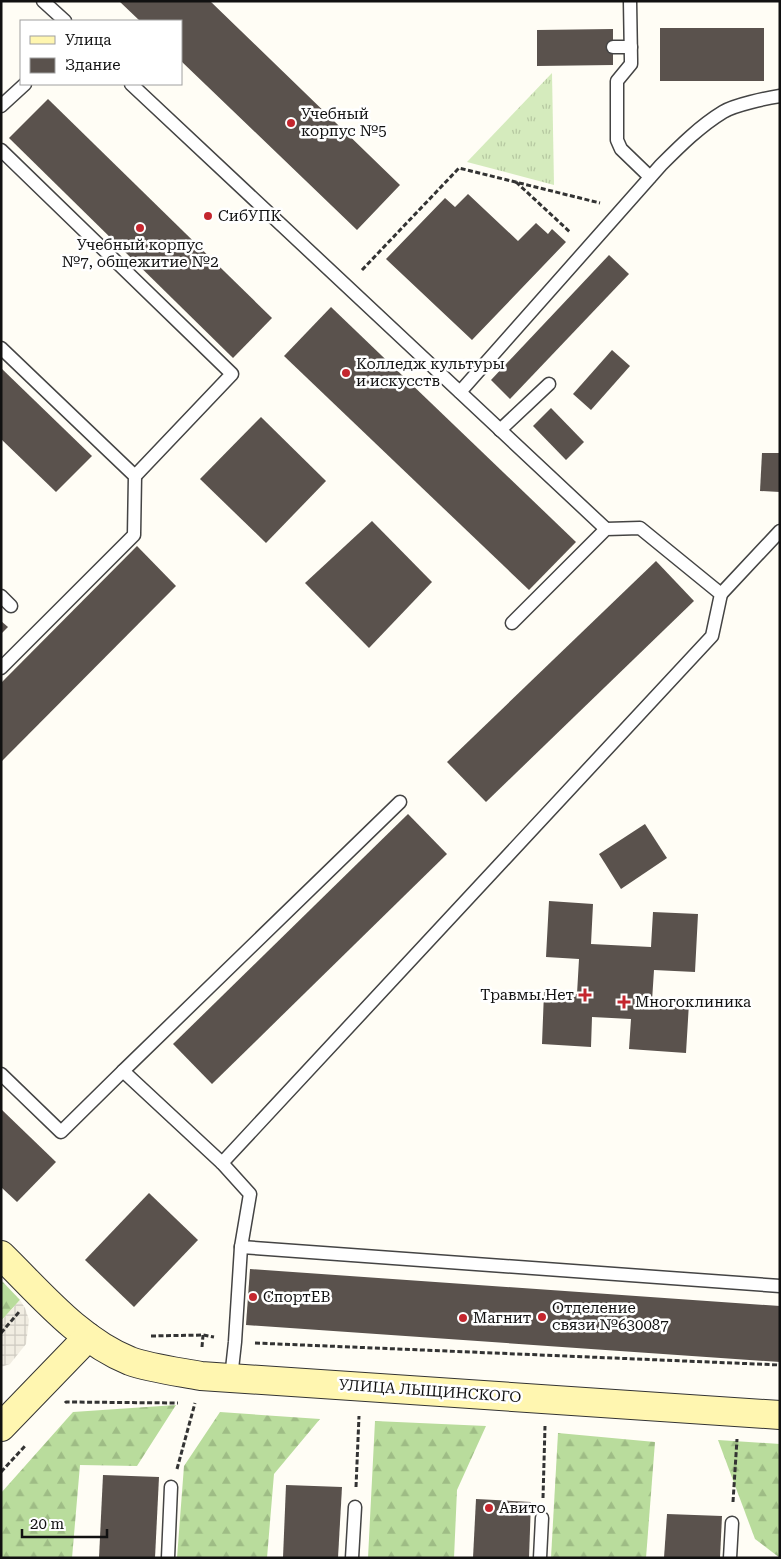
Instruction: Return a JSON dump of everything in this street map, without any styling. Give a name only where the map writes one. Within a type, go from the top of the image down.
[{"type":"street","name":"УЛИЦА ЛЫЩИНСКОГО","points":[[1,1255],[88,1338],[106,1350],[132,1362],[201,1376],[780,1415]]},
{"type":"street","points":[[4,1419],[88,1338]]},
{"type":"lane","points":[[43,1],[64,20]]},
{"type":"lane","points":[[630,1],[630,64],[620,76],[616,86],[617,140],[621,149],[650,177]]},
{"type":"lane","points":[[613,47],[631,47]]},
{"type":"lane","points":[[1,106],[24,85]]},
{"type":"lane","points":[[132,85],[606,529]]},
{"type":"lane","points":[[460,392],[650,177],[688,139],[725,111],[769,97],[780,96]]},
{"type":"lane","points":[[1,150],[232,374],[135,476],[134,535],[1,668]]},
{"type":"lane","points":[[1,348],[135,476]]},
{"type":"lane","points":[[500,430],[550,384]]},
{"type":"lane","points":[[512,623],[606,529],[640,528],[721,594]]},
{"type":"lane","points":[[222,1163],[712,636],[721,594],[780,531]]},
{"type":"lane","points":[[1,596],[11,606]]},
{"type":"lane","points":[[1,1074],[61,1132],[400,802]]},
{"type":"lane","points":[[124,1071],[222,1163],[250,1194],[240,1247],[235,1342],[231,1378]]},
{"type":"lane","points":[[240,1247],[780,1286]]},
{"type":"lane","points":[[168,1558],[171,1487]]},
{"type":"lane","points":[[352,1558],[355,1507]]},
{"type":"lane","points":[[540,1558],[542,1518]]},
{"type":"lane","points":[[730,1558],[732,1523]]},
{"type":"path","points":[[362,270],[459,168],[600,203]]},
{"type":"path","points":[[515,182],[570,234],[576,228]]},
{"type":"path","points":[[594,209],[606,197]]},
{"type":"path","points":[[148,1336],[203,1335],[235,1342],[780,1365]]},
{"type":"path","points":[[60,1408],[66,1402],[195,1403],[171,1487]]},
{"type":"path","points":[[355,1507],[359,1413]]},
{"type":"path","points":[[542,1518],[545,1424]]},
{"type":"path","points":[[732,1523],[737,1438],[745,1438]]},
{"type":"path","points":[[1,1472],[27,1444]]},
{"type":"green space","points":[[552,73],[554,185],[467,162]]},
{"type":"green space","points":[[1,1280],[20,1300],[1,1321]]},
{"type":"green space","points":[[176,1405],[137,1466],[80,1465],[72,1558],[1,1558],[1,1493],[73,1412]]},
{"type":"green space","points":[[220,1412],[320,1419],[274,1474],[267,1558],[177,1558],[184,1466]]},
{"type":"green space","points":[[375,1421],[486,1426],[457,1490],[454,1558],[368,1558]]},
{"type":"green space","points":[[558,1433],[655,1442],[646,1558],[551,1558]]},
{"type":"green space","points":[[718,1440],[780,1444],[780,1558],[755,1539]]},
{"type":"shaded area","points":[[20,1300],[29,1320],[26,1344],[10,1364],[1,1367],[1,1321]]},
{"type":"building","name":"Учебный корпус №5","points":[[119,1],[210,1],[400,185],[357,230],[182,62],[182,20],[139,20]]},
{"type":"building","points":[[660,28],[764,28],[764,81],[660,81]]},
{"type":"building","points":[[613,29],[613,65],[537,66],[537,30]]},
{"type":"building","name":"Учебный корпус №7, общежитие №2","points":[[48,99],[272,318],[233,358],[9,138]]},
{"type":"building","points":[[468,194],[518,241],[536,223],[548,234],[552,229],[566,242],[472,340],[386,259],[445,198],[455,207]]},
{"type":"building","points":[[609,255],[629,274],[510,399],[491,380]]},
{"type":"building","points":[[331,307],[576,542],[529,590],[284,356]]},
{"type":"building","points":[[612,350],[630,366],[591,410],[573,394]]},
{"type":"building","points":[[1,368],[92,456],[56,492],[1,439]]},
{"type":"building","points":[[551,408],[584,442],[566,460],[533,426]]},
{"type":"building","points":[[261,417],[326,481],[266,543],[200,479]]},
{"type":"building","points":[[762,453],[780,453],[780,492],[760,491]]},
{"type":"building","points":[[372,521],[432,582],[369,648],[305,583]]},
{"type":"building","points":[[137,546],[176,586],[1,762],[1,683]]},
{"type":"building","points":[[656,561],[694,601],[486,802],[447,762]]},
{"type":"building","points":[[1,621],[8,627],[1,634]]},
{"type":"building","points":[[408,814],[447,854],[212,1084],[173,1044]]},
{"type":"building","points":[[645,824],[667,858],[621,889],[599,854]]},
{"type":"building","points":[[549,901],[593,904],[591,944],[651,947],[653,912],[698,914],[695,972],[654,970],[652,1001],[689,1003],[686,1053],[629,1049],[631,1019],[592,1017],[591,1047],[542,1044],[544,992],[577,994],[579,959],[546,957]]},
{"type":"building","points":[[1,1109],[56,1162],[17,1202],[1,1187]]},
{"type":"building","points":[[149,1193],[198,1240],[134,1307],[85,1260]]},
{"type":"building","points":[[250,1269],[780,1306],[780,1362],[246,1325]]},
{"type":"building","points":[[103,1475],[159,1477],[155,1558],[99,1558]]},
{"type":"building","points":[[286,1485],[342,1487],[338,1558],[283,1558]]},
{"type":"building","points":[[476,1499],[531,1502],[529,1558],[473,1558]]},
{"type":"building","points":[[667,1514],[722,1516],[720,1558],[664,1558]]},
{"type":"place","name":"Учебный корпус №5","points":[[291,123]]},
{"type":"place","name":"СибУПК","points":[[208,216]]},
{"type":"place","name":"Учебный корпус №7, общежитие №2","points":[[140,228]]},
{"type":"place","name":"Колледж культуры и искусств","points":[[346,373]]},
{"type":"place","name":"Травмы.Нет","points":[[585,995]]},
{"type":"place","name":"Многоклиника","points":[[624,1002]]},
{"type":"place","name":"СпортЕВ","points":[[253,1297]]},
{"type":"place","name":"Отделение связи №630087","points":[[542,1317]]},
{"type":"place","name":"Магнит","points":[[463,1318]]},
{"type":"place","name":"Авито","points":[[489,1508]]}]
